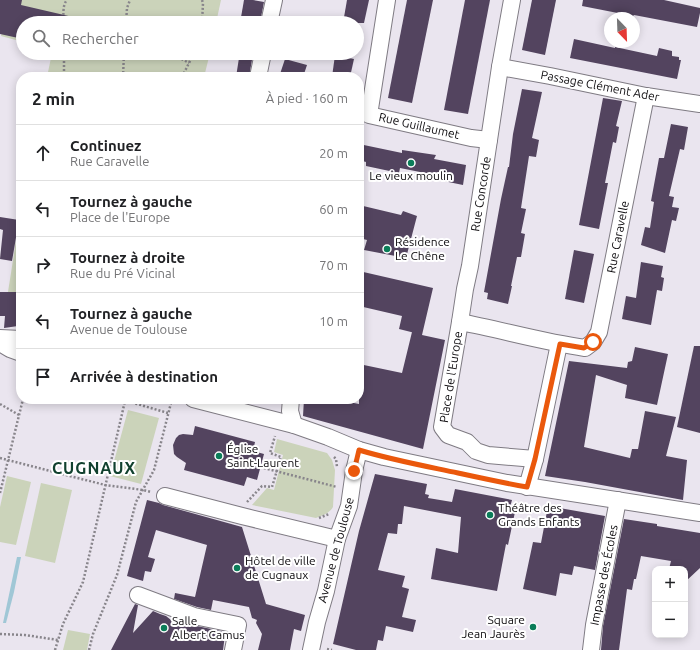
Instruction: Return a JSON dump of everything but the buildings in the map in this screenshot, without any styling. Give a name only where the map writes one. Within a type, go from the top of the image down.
[{"type":"street","points":[[271,16],[274,0]]},
{"type":"street","name":"Rue Guillaumet","points":[[387,0],[369,115],[471,138],[489,140]]},
{"type":"street","name":"Rue Concorde","points":[[460,322],[512,0]]},
{"type":"street","points":[[259,72],[262,60]]},
{"type":"street","name":"Passage Clément Ader","points":[[500,67],[646,96],[700,104]]},
{"type":"street","name":"Rue Caravelle","points":[[560,344],[584,348],[593,342],[599,332],[646,96]]},
{"type":"street","name":"Place de l'Europe","points":[[535,459],[488,456],[476,451],[467,442],[448,435],[442,427],[460,322],[560,344]]},
{"type":"street","points":[[0,338],[16,339]]},
{"type":"street","points":[[0,343],[16,351]]},
{"type":"street","points":[[527,487],[535,459],[560,344]]},
{"type":"street","points":[[212,404],[286,423],[359,450],[422,466],[506,484],[700,513]]},
{"type":"street","points":[[286,423],[291,404]]},
{"type":"street","name":"Avenue de Toulouse","points":[[311,650],[337,539],[349,506],[354,471],[359,450]]},
{"type":"street","points":[[165,496],[337,539]]},
{"type":"street","name":"Impasse des Écoles","points":[[591,650],[594,625],[618,500]]},
{"type":"street","points":[[138,595],[194,616],[238,625],[233,650]]},
{"type":"path","points":[[63,16],[65,2],[68,0]]},
{"type":"path","points":[[126,16],[127,8],[130,0]]},
{"type":"path","points":[[202,0],[202,16]]},
{"type":"path","points":[[64,60],[64,72]]},
{"type":"path","points":[[123,72],[124,60]]},
{"type":"path","points":[[184,60],[189,63]]},
{"type":"path","points":[[184,72],[190,60]]},
{"type":"path","points":[[0,404],[19,415]]},
{"type":"path","points":[[0,493],[22,404]]},
{"type":"path","points":[[55,650],[63,624],[84,582],[124,404]]},
{"type":"path","points":[[136,404],[168,413]]},
{"type":"path","points":[[89,650],[93,634],[117,575],[136,502],[154,470],[171,404]]},
{"type":"path","points":[[249,517],[247,502],[262,486],[272,487],[281,457],[270,453],[286,423]]},
{"type":"path","points":[[0,458],[105,485],[143,490],[165,496]]},
{"type":"path","points":[[260,467],[337,487]]},
{"type":"path","points":[[337,474],[337,467],[354,471]]},
{"type":"path","points":[[336,493],[337,480]]},
{"type":"path","points":[[312,517],[319,518],[330,514]]},
{"type":"path","points":[[0,634],[25,634],[58,640]]},
{"type":"green space","points":[[10,0],[221,0],[218,16],[16,16],[16,40],[1,36]]},
{"type":"green space","points":[[51,60],[208,60],[205,72],[48,72]]},
{"type":"green space","points":[[16,241],[16,292],[8,292]]},
{"type":"green space","points":[[128,410],[159,418],[141,484],[110,476]]},
{"type":"green space","points":[[277,439],[327,453],[332,460],[335,470],[333,507],[324,515],[316,518],[252,505],[267,488],[274,490],[283,455],[274,452]]},
{"type":"green space","points":[[7,476],[31,482],[16,545],[0,542],[0,507]]},
{"type":"green space","points":[[41,483],[72,490],[55,563],[25,556]]},
{"type":"green space","points":[[68,630],[90,634],[87,650],[63,650]]},
{"type":"water","points":[[17,557],[21,557],[14,592],[6,623],[3,623]]},
{"type":"place","name":"Le vieux moulin","points":[[411,163]]},
{"type":"place","name":"Résidence Le Chêne","points":[[387,249]]},
{"type":"place","name":"Église Saint-Laurent","points":[[219,456]]},
{"type":"place","name":"Théâtre des Grands Enfants","points":[[490,515]]},
{"type":"place","name":"Hôtel de ville de Cugnaux","points":[[237,568]]},
{"type":"place","name":"Square Jean Jaurès","points":[[533,627]]},
{"type":"place","name":"Salle Albert Camus","points":[[164,628]]},
{"type":"district","name":"CUGNAUX","points":[[94,468]]},
{"type":"route","points":[[354,471],[359,450],[422,466],[527,487],[535,459],[560,344],[584,348],[593,342]]}]
